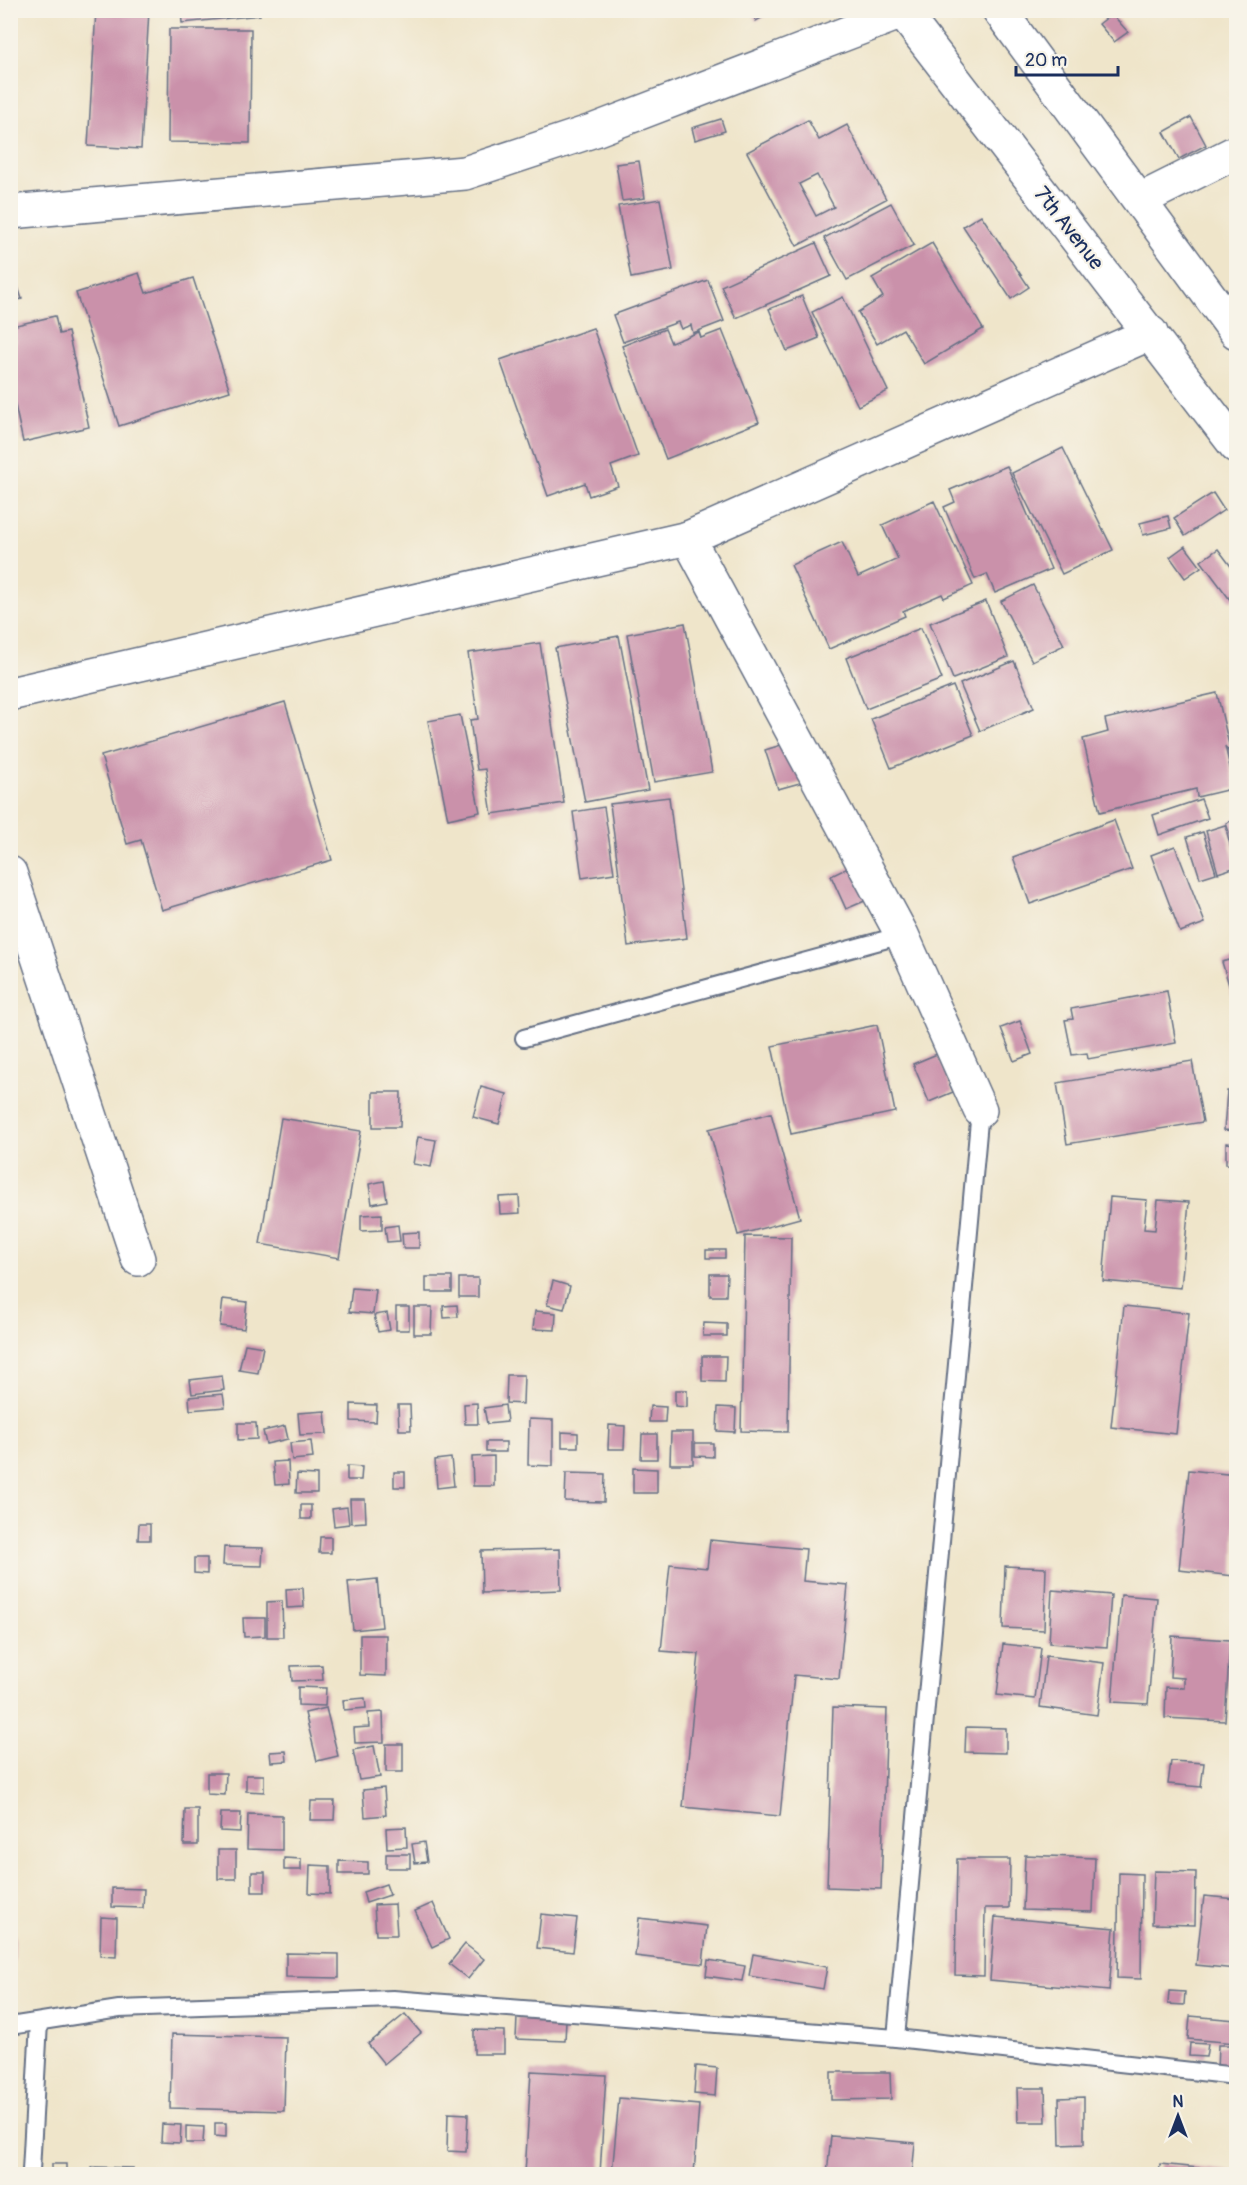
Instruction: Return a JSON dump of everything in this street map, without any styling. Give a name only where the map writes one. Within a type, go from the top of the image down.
[{"type":"street","points":[[999,10],[1236,332]]},
{"type":"street","points":[[10,212],[465,173],[595,130],[901,11]]},
{"type":"street","name":"7th Avenue","points":[[901,11],[1236,446]]},
{"type":"street","points":[[1140,200],[1236,152]]},
{"type":"street","points":[[10,694],[688,538],[1151,333]]},
{"type":"street","points":[[688,538],[902,935],[980,1110]]},
{"type":"street","points":[[10,873],[138,1259]]},
{"type":"lane","points":[[524,1038],[902,935]]},
{"type":"lane","points":[[896,2038],[980,1110]]},
{"type":"lane","points":[[10,2026],[119,2009],[393,1998],[896,2038],[1236,2076]]},
{"type":"lane","points":[[31,2171],[39,2022]]},
{"type":"building","points":[[96,10],[149,10],[141,149],[88,146]]},
{"type":"building","points":[[181,10],[259,10],[260,15],[182,23]]},
{"type":"building","points":[[751,10],[776,10],[756,21]]},
{"type":"building","points":[[1112,14],[1128,32],[1114,42],[1099,24]]},
{"type":"building","points":[[169,29],[251,29],[250,143],[168,142]]},
{"type":"building","points":[[1191,117],[1206,145],[1179,159],[1164,132]]},
{"type":"building","points":[[721,119],[725,131],[695,140],[692,128]]},
{"type":"building","points":[[808,120],[819,140],[847,125],[886,199],[797,246],[747,152]],"holes":[[[817,175],[834,207],[816,216],[799,184]]]},
{"type":"building","points":[[639,161],[645,198],[622,201],[616,164]]},
{"type":"building","points":[[660,199],[673,270],[631,278],[618,206]]},
{"type":"building","points":[[891,203],[914,245],[847,280],[824,238]]},
{"type":"building","points":[[981,215],[1029,287],[1011,299],[963,226]]},
{"type":"building","points":[[816,243],[831,276],[736,318],[721,286]]},
{"type":"building","points":[[932,243],[983,329],[924,364],[903,329],[877,344],[858,312],[883,297],[872,278]]},
{"type":"building","points":[[10,263],[22,299],[10,302]]},
{"type":"building","points":[[139,273],[146,293],[193,278],[230,391],[119,426],[76,293]]},
{"type":"building","points":[[708,280],[724,321],[693,333],[691,325],[681,329],[678,322],[623,342],[613,315]]},
{"type":"building","points":[[802,296],[819,338],[787,351],[769,309]]},
{"type":"building","points":[[843,297],[888,391],[858,406],[812,312]]},
{"type":"building","points":[[55,316],[59,334],[68,332],[89,427],[23,442],[10,382],[10,343],[15,342],[12,326]]},
{"type":"building","points":[[593,328],[638,456],[611,466],[618,486],[589,496],[585,483],[548,496],[500,360]]},
{"type":"building","points":[[665,329],[671,343],[699,332],[701,338],[722,330],[759,422],[666,459],[622,346]]},
{"type":"building","points":[[1063,448],[1113,550],[1062,574],[1012,473]]},
{"type":"building","points":[[1007,466],[1051,569],[995,593],[987,574],[975,579],[944,507],[955,502],[950,490]]},
{"type":"building","points":[[1213,493],[1224,510],[1185,536],[1174,518]]},
{"type":"building","points":[[934,501],[973,585],[944,598],[942,594],[903,611],[905,616],[829,649],[791,565],[842,542],[858,577],[898,559],[882,525]]},
{"type":"building","points":[[1168,516],[1171,528],[1143,535],[1140,523]]},
{"type":"building","points":[[1185,546],[1201,567],[1185,578],[1170,557]]},
{"type":"building","points":[[1218,549],[1236,573],[1236,596],[1231,601],[1201,561]]},
{"type":"building","points":[[1033,585],[1064,645],[1032,661],[1001,601]]},
{"type":"building","points":[[986,601],[1008,657],[953,679],[930,623]]},
{"type":"building","points":[[685,623],[712,772],[654,782],[627,634]]},
{"type":"building","points":[[921,628],[942,679],[866,709],[846,658]]},
{"type":"building","points":[[619,636],[648,790],[585,802],[555,648]]},
{"type":"building","points":[[540,643],[564,803],[492,814],[485,769],[477,770],[470,720],[478,719],[468,653]]},
{"type":"building","points":[[1014,661],[1034,708],[980,731],[960,684]]},
{"type":"building","points":[[953,686],[973,735],[891,768],[871,719]]},
{"type":"building","points":[[1217,693],[1230,749],[1227,750],[1225,746],[1235,788],[1197,797],[1196,789],[1100,812],[1083,739],[1108,732],[1105,719]]},
{"type":"building","points":[[285,702],[332,860],[162,910],[141,840],[127,844],[101,756]]},
{"type":"building","points":[[1236,714],[1236,738],[1229,732],[1229,726]]},
{"type":"building","points":[[460,715],[480,812],[448,819],[428,721]]},
{"type":"building","points":[[794,741],[807,781],[778,789],[765,750]]},
{"type":"building","points":[[1236,747],[1236,773],[1228,751]]},
{"type":"building","points":[[669,797],[687,938],[628,946],[610,804]]},
{"type":"building","points":[[1201,799],[1208,818],[1159,835],[1153,815]]},
{"type":"building","points":[[604,807],[614,873],[582,878],[573,812]]},
{"type":"building","points":[[1236,819],[1236,853],[1226,823]]},
{"type":"building","points":[[1114,820],[1132,869],[1030,904],[1013,857]]},
{"type":"building","points":[[1225,825],[1236,867],[1218,873],[1206,831]]},
{"type":"building","points":[[1203,832],[1216,873],[1200,878],[1187,837]]},
{"type":"building","points":[[1175,846],[1205,923],[1180,932],[1151,855]]},
{"type":"building","points":[[858,863],[874,897],[846,909],[831,876]]},
{"type":"building","points":[[1236,958],[1236,1008],[1222,962]]},
{"type":"building","points":[[1167,991],[1176,1043],[1088,1059],[1087,1053],[1072,1055],[1065,1020],[1073,1019],[1071,1009]]},
{"type":"building","points":[[1020,1021],[1032,1054],[1014,1061],[1001,1028]]},
{"type":"building","points":[[877,1025],[895,1112],[791,1134],[772,1046]]},
{"type":"building","points":[[937,1054],[953,1092],[929,1102],[913,1064]]},
{"type":"building","points":[[1192,1061],[1203,1122],[1067,1144],[1057,1083]]},
{"type":"building","points":[[481,1087],[507,1094],[499,1124],[473,1117]]},
{"type":"building","points":[[1227,1091],[1236,1091],[1236,1131],[1224,1130]]},
{"type":"building","points":[[373,1092],[401,1092],[400,1127],[373,1127]]},
{"type":"building","points":[[771,1113],[800,1218],[738,1235],[709,1129]]},
{"type":"building","points":[[281,1118],[361,1131],[339,1258],[260,1244]]},
{"type":"building","points":[[418,1137],[436,1140],[431,1167],[413,1164]]},
{"type":"building","points":[[1226,1143],[1236,1144],[1236,1165],[1226,1164]]},
{"type":"building","points":[[384,1181],[387,1201],[372,1204],[369,1184]]},
{"type":"building","points":[[519,1196],[520,1213],[500,1214],[499,1197]]},
{"type":"building","points":[[1110,1197],[1147,1200],[1144,1229],[1155,1230],[1158,1200],[1189,1202],[1181,1288],[1103,1281]]},
{"type":"building","points":[[382,1214],[382,1230],[361,1231],[361,1215]]},
{"type":"building","points":[[398,1225],[400,1241],[387,1242],[385,1227]]},
{"type":"building","points":[[419,1232],[419,1248],[403,1248],[402,1233]]},
{"type":"building","points":[[745,1236],[791,1237],[788,1432],[741,1431]]},
{"type":"building","points":[[706,1250],[725,1250],[725,1258],[706,1258]]},
{"type":"building","points":[[710,1274],[727,1274],[726,1296],[710,1296]]},
{"type":"building","points":[[426,1277],[452,1277],[452,1292],[426,1292]]},
{"type":"building","points":[[459,1278],[478,1278],[478,1297],[459,1297]]},
{"type":"building","points":[[553,1281],[570,1286],[564,1309],[547,1305]]},
{"type":"building","points":[[352,1288],[376,1290],[373,1314],[349,1312]]},
{"type":"building","points":[[223,1299],[247,1302],[244,1329],[220,1326]]},
{"type":"building","points":[[457,1305],[458,1317],[444,1318],[443,1306]]},
{"type":"building","points":[[1124,1306],[1189,1313],[1176,1434],[1111,1427]]},
{"type":"building","points":[[396,1307],[409,1307],[409,1330],[396,1330]]},
{"type":"building","points":[[414,1307],[432,1307],[431,1334],[414,1334]]},
{"type":"building","points":[[535,1311],[556,1313],[555,1330],[533,1329]]},
{"type":"building","points":[[387,1313],[390,1330],[378,1332],[374,1315]]},
{"type":"building","points":[[704,1323],[727,1324],[727,1336],[703,1336]]},
{"type":"building","points":[[245,1344],[263,1347],[258,1373],[239,1370]]},
{"type":"building","points":[[702,1356],[726,1356],[725,1382],[702,1381]]},
{"type":"building","points":[[507,1375],[524,1375],[523,1404],[506,1403]]},
{"type":"building","points":[[222,1376],[224,1390],[192,1394],[190,1380]]},
{"type":"building","points":[[675,1390],[687,1390],[687,1407],[675,1406]]},
{"type":"building","points":[[223,1394],[225,1407],[190,1410],[189,1397]]},
{"type":"building","points":[[477,1403],[478,1424],[465,1424],[464,1404]]},
{"type":"building","points":[[351,1404],[377,1405],[376,1422],[351,1421]]},
{"type":"building","points":[[398,1405],[410,1405],[411,1430],[399,1430]]},
{"type":"building","points":[[505,1405],[507,1422],[487,1424],[484,1408]]},
{"type":"building","points":[[650,1406],[666,1407],[665,1422],[649,1422]]},
{"type":"building","points":[[718,1407],[736,1408],[735,1432],[717,1431]]},
{"type":"building","points":[[325,1411],[327,1434],[300,1435],[298,1413]]},
{"type":"building","points":[[529,1419],[553,1420],[553,1466],[528,1465]]},
{"type":"building","points":[[238,1423],[256,1423],[257,1439],[238,1440]]},
{"type":"building","points":[[609,1425],[625,1426],[624,1449],[608,1449]]},
{"type":"building","points":[[285,1426],[288,1439],[266,1444],[263,1431]]},
{"type":"building","points":[[562,1432],[578,1433],[578,1447],[562,1447]]},
{"type":"building","points":[[671,1432],[693,1432],[693,1464],[670,1464]]},
{"type":"building","points":[[642,1434],[657,1434],[657,1459],[641,1459]]},
{"type":"building","points":[[311,1441],[313,1458],[292,1460],[290,1443]]},
{"type":"building","points":[[486,1442],[506,1442],[506,1452],[486,1452]]},
{"type":"building","points":[[695,1443],[713,1443],[713,1457],[695,1456]]},
{"type":"building","points":[[494,1456],[494,1486],[473,1486],[472,1457]]},
{"type":"building","points":[[451,1458],[454,1486],[437,1488],[435,1460]]},
{"type":"building","points":[[288,1461],[289,1484],[275,1485],[273,1462]]},
{"type":"building","points":[[347,1466],[362,1467],[361,1480],[347,1480]]},
{"type":"building","points":[[633,1468],[657,1469],[657,1493],[633,1493]]},
{"type":"building","points":[[1189,1470],[1236,1475],[1234,1576],[1179,1570]]},
{"type":"building","points":[[394,1472],[405,1472],[405,1487],[394,1487]]},
{"type":"building","points":[[566,1473],[605,1474],[604,1502],[565,1501]]},
{"type":"building","points":[[297,1474],[317,1475],[317,1493],[296,1493]]},
{"type":"building","points":[[350,1499],[365,1499],[366,1522],[351,1523]]},
{"type":"building","points":[[301,1505],[311,1505],[311,1519],[301,1519]]},
{"type":"building","points":[[347,1507],[349,1524],[334,1526],[332,1509]]},
{"type":"building","points":[[139,1524],[150,1524],[150,1540],[138,1540]]},
{"type":"building","points":[[320,1537],[331,1537],[331,1553],[319,1553]]},
{"type":"building","points":[[710,1540],[806,1549],[803,1581],[848,1585],[839,1679],[794,1675],[780,1816],[683,1807],[699,1654],[661,1651],[670,1564],[707,1568]]},
{"type":"building","points":[[224,1547],[263,1548],[262,1566],[223,1565]]},
{"type":"building","points":[[560,1549],[561,1590],[482,1593],[481,1551]]},
{"type":"building","points":[[194,1558],[207,1558],[207,1574],[194,1573]]},
{"type":"building","points":[[1005,1566],[1046,1568],[1044,1630],[1003,1628]]},
{"type":"building","points":[[377,1579],[382,1627],[353,1630],[348,1582]]},
{"type":"building","points":[[303,1588],[304,1607],[287,1608],[286,1589]]},
{"type":"building","points":[[1052,1590],[1111,1595],[1107,1647],[1049,1643]]},
{"type":"building","points":[[1121,1595],[1157,1598],[1148,1704],[1112,1702]]},
{"type":"building","points":[[282,1601],[283,1637],[267,1637],[267,1602]]},
{"type":"building","points":[[243,1618],[265,1618],[265,1636],[244,1637]]},
{"type":"building","points":[[360,1635],[386,1635],[386,1676],[360,1675]]},
{"type":"building","points":[[1172,1636],[1230,1640],[1225,1721],[1165,1718],[1166,1687],[1184,1688],[1184,1678],[1170,1677]]},
{"type":"building","points":[[1003,1644],[1041,1648],[1035,1699],[997,1695]]},
{"type":"building","points":[[1046,1656],[1104,1663],[1097,1715],[1040,1707]]},
{"type":"building","points":[[322,1665],[323,1680],[292,1681],[291,1666]]},
{"type":"building","points":[[298,1687],[326,1688],[325,1706],[298,1705]]},
{"type":"building","points":[[365,1698],[366,1708],[344,1710],[343,1700]]},
{"type":"building","points":[[833,1707],[887,1709],[881,1889],[827,1887]]},
{"type":"building","points":[[326,1708],[338,1756],[317,1761],[305,1713]]},
{"type":"building","points":[[383,1712],[384,1742],[355,1743],[354,1728],[369,1727],[368,1713]]},
{"type":"building","points":[[966,1727],[1006,1728],[1006,1753],[965,1752]]},
{"type":"building","points":[[386,1744],[403,1744],[403,1772],[386,1772]]},
{"type":"building","points":[[374,1746],[380,1777],[359,1780],[353,1750]]},
{"type":"building","points":[[286,1751],[287,1761],[271,1762],[270,1752]]},
{"type":"building","points":[[1171,1761],[1204,1763],[1201,1787],[1168,1784]]},
{"type":"building","points":[[207,1773],[226,1773],[225,1795],[207,1794]]},
{"type":"building","points":[[246,1775],[264,1775],[264,1792],[246,1791]]},
{"type":"building","points":[[384,1788],[386,1815],[365,1817],[363,1790]]},
{"type":"building","points":[[311,1801],[335,1801],[334,1820],[310,1820]]},
{"type":"building","points":[[185,1809],[198,1809],[198,1845],[184,1845]]},
{"type":"building","points":[[221,1813],[241,1813],[240,1832],[220,1831]]},
{"type":"building","points":[[248,1814],[282,1815],[282,1850],[247,1849]]},
{"type":"building","points":[[406,1827],[407,1847],[387,1848],[386,1828]]},
{"type":"building","points":[[424,1842],[427,1862],[415,1863],[412,1844]]},
{"type":"building","points":[[218,1850],[236,1850],[236,1879],[218,1879]]},
{"type":"building","points":[[386,1854],[410,1854],[410,1868],[386,1868]]},
{"type":"building","points":[[1025,1855],[1095,1858],[1093,1912],[1023,1910]]},
{"type":"building","points":[[284,1858],[301,1859],[301,1870],[284,1870]]},
{"type":"building","points":[[957,1859],[1010,1859],[1009,1908],[985,1908],[984,1976],[955,1975]]},
{"type":"building","points":[[339,1861],[368,1862],[368,1874],[339,1874]]},
{"type":"building","points":[[310,1865],[330,1866],[330,1894],[309,1893]]},
{"type":"building","points":[[1154,1871],[1196,1872],[1195,1925],[1152,1924]]},
{"type":"building","points":[[252,1872],[265,1872],[265,1892],[252,1892]]},
{"type":"building","points":[[1119,1873],[1142,1874],[1141,1979],[1117,1978]]},
{"type":"building","points":[[386,1884],[390,1895],[366,1903],[363,1892]]},
{"type":"building","points":[[112,1888],[144,1889],[143,1908],[112,1907]]},
{"type":"building","points":[[1204,1896],[1236,1899],[1236,1969],[1196,1965]]},
{"type":"building","points":[[433,1903],[449,1939],[432,1947],[415,1911]]},
{"type":"building","points":[[395,1904],[397,1935],[376,1935],[374,1905]]},
{"type":"building","points":[[541,1914],[577,1918],[573,1952],[537,1948]]},
{"type":"building","points":[[101,1917],[117,1918],[116,1957],[100,1956]]},
{"type":"building","points":[[995,1917],[1114,1928],[1109,1991],[990,1980]]},
{"type":"building","points":[[639,1918],[707,1926],[703,1964],[635,1956]]},
{"type":"building","points":[[10,1935],[15,1935],[14,1963],[10,1963]]},
{"type":"building","points":[[465,1944],[484,1959],[468,1979],[449,1964]]},
{"type":"building","points":[[286,1953],[339,1954],[339,1978],[286,1977]]},
{"type":"building","points":[[753,1954],[827,1967],[823,1989],[749,1976]]},
{"type":"building","points":[[708,1960],[745,1966],[742,1981],[706,1976]]},
{"type":"building","points":[[1169,1991],[1185,1992],[1184,2005],[1168,2004]]},
{"type":"building","points":[[405,2014],[421,2033],[384,2064],[368,2044]]},
{"type":"building","points":[[1190,2016],[1236,2020],[1236,2043],[1188,2039]]},
{"type":"building","points":[[517,2017],[566,2020],[565,2041],[516,2039]]},
{"type":"building","points":[[474,2030],[504,2031],[504,2054],[474,2054]]},
{"type":"building","points":[[172,2034],[286,2037],[284,2111],[170,2108]]},
{"type":"building","points":[[1190,2043],[1208,2044],[1206,2057],[1189,2056]]},
{"type":"building","points":[[1218,2045],[1236,2045],[1236,2073],[1217,2072]]},
{"type":"building","points":[[696,2066],[717,2068],[715,2096],[694,2094]]},
{"type":"building","points":[[531,2071],[606,2075],[600,2174],[525,2174]]},
{"type":"building","points":[[831,2072],[890,2072],[891,2099],[831,2100]]},
{"type":"building","points":[[1017,2088],[1045,2088],[1046,2122],[1018,2122]]},
{"type":"building","points":[[1084,2097],[1084,2144],[1060,2145],[1059,2098]]},
{"type":"building","points":[[619,2098],[699,2105],[694,2174],[612,2174]]},
{"type":"building","points":[[448,2113],[468,2114],[466,2152],[447,2151]]},
{"type":"building","points":[[215,2123],[226,2123],[226,2137],[215,2136]]},
{"type":"building","points":[[162,2124],[181,2125],[180,2143],[161,2142]]},
{"type":"building","points":[[186,2126],[204,2127],[203,2143],[186,2143]]},
{"type":"building","points":[[831,2136],[915,2143],[912,2174],[827,2174]]},
{"type":"building","points":[[52,2164],[66,2164],[66,2174],[52,2174]]},
{"type":"building","points":[[1160,2164],[1236,2172],[1236,2174],[1159,2174]]},
{"type":"building","points":[[92,2167],[133,2168],[132,2174],[91,2174]]}]
